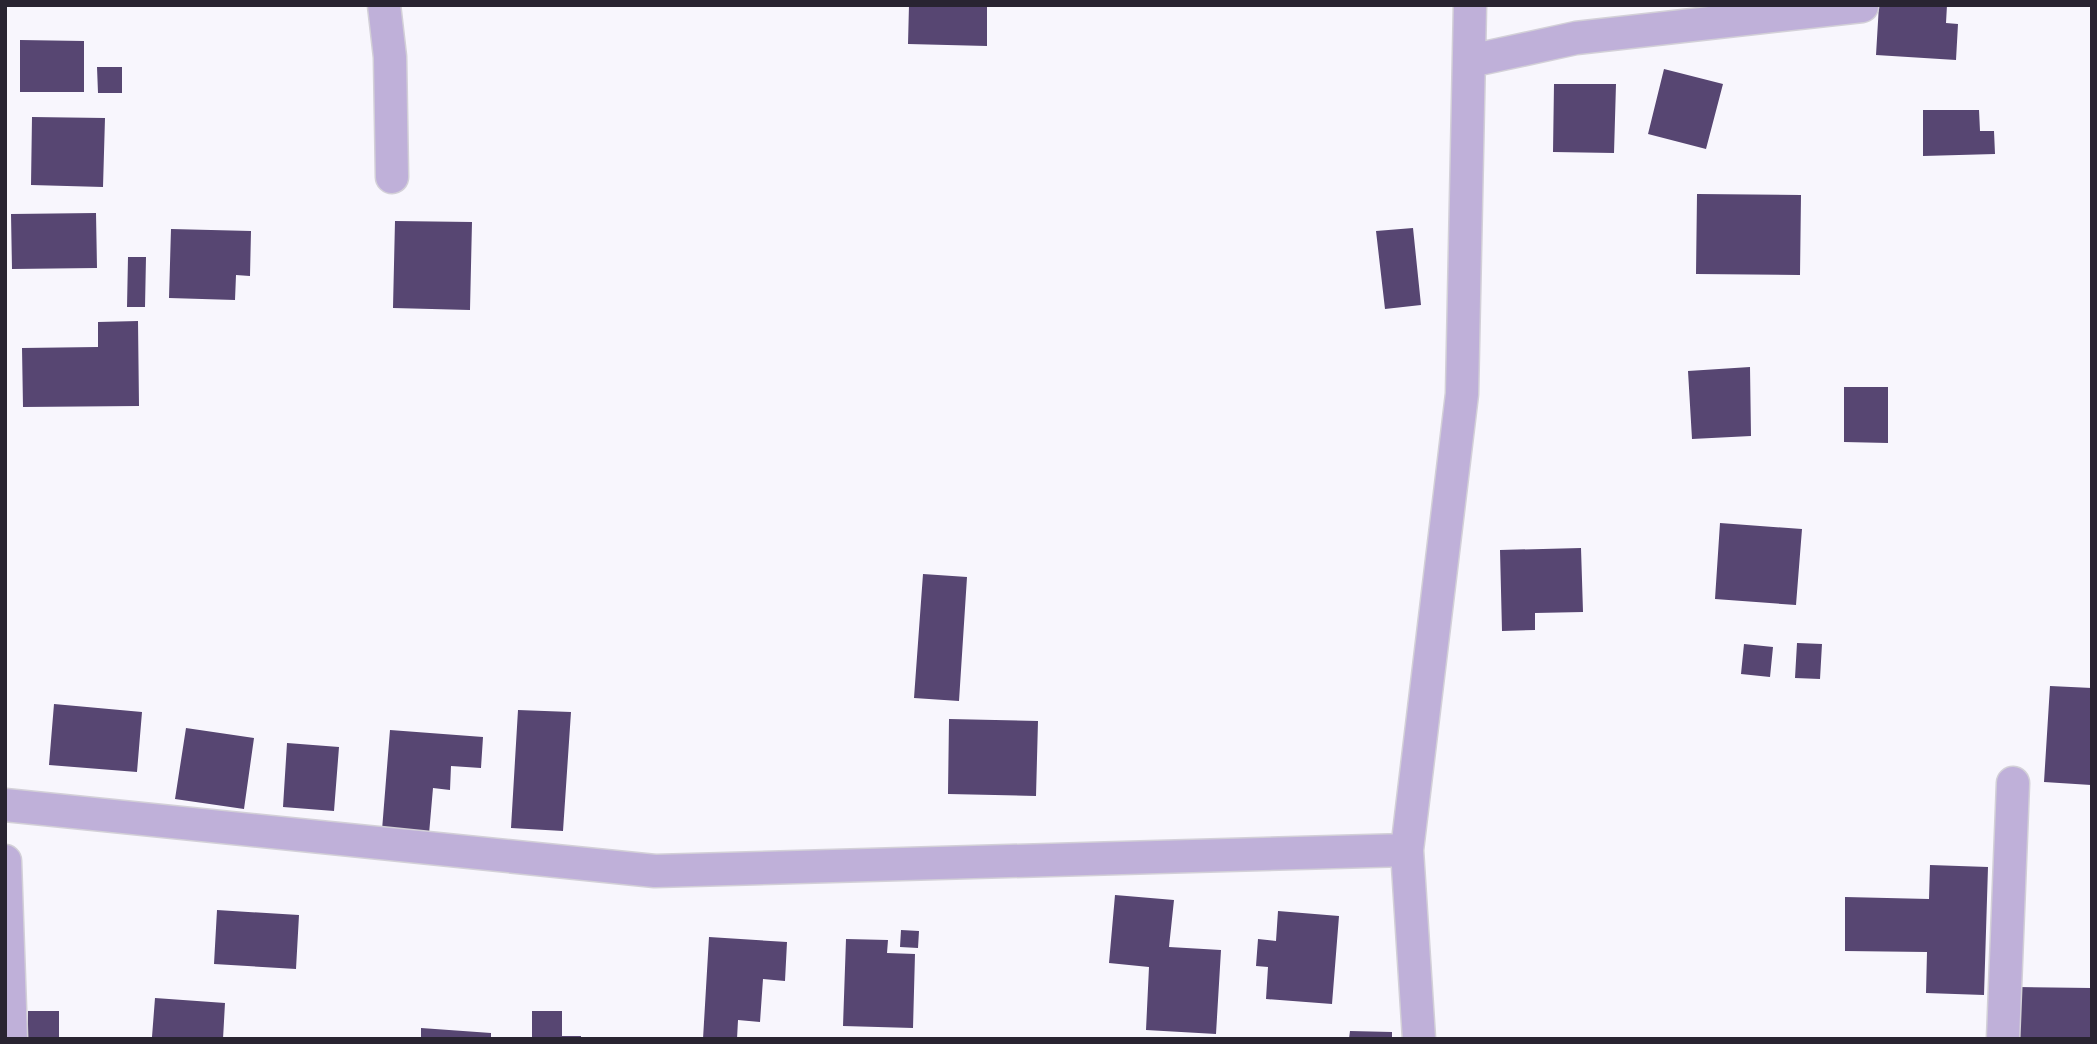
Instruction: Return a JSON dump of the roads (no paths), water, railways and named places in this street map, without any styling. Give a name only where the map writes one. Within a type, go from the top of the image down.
[{"type":"street","points":[[384,5],[390,57],[392,177]]},
{"type":"street","points":[[1419,1039],[1407,850],[1462,394],[1470,5]]},
{"type":"street","points":[[1470,61],[1576,38],[1862,6]]},
{"type":"street","points":[[2003,1039],[2013,783]]},
{"type":"street","points":[[5,805],[655,871],[1407,850]]},
{"type":"street","points":[[5,861],[11,1039]]}]
